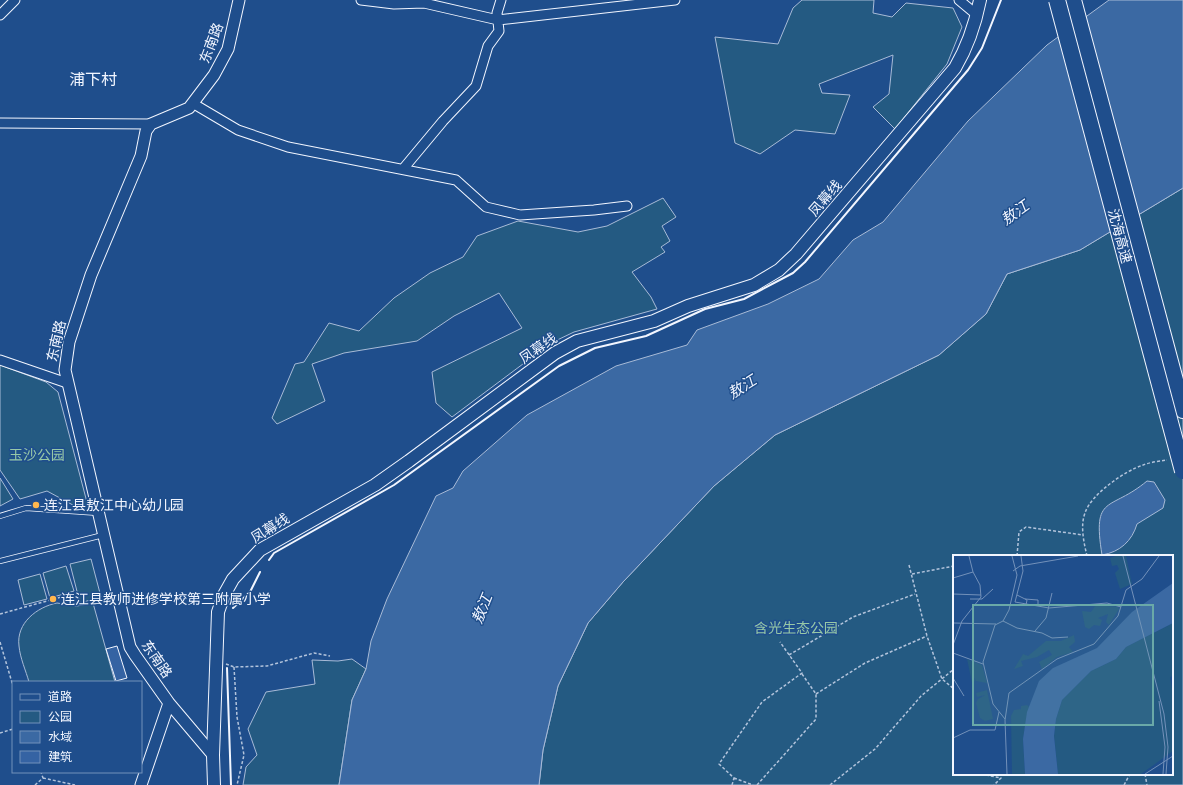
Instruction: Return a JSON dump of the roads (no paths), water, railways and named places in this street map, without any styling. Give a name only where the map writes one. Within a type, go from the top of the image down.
[{"type":"highway","name":"沈海高速","points":[[1056,0],[1183,471]]},
{"type":"highway","name":"沈海高速","points":[[1073,0],[1183,410]]},
{"type":"main road","name":"凤幕线","points":[[214,785],[213,755],[218,612],[233,579],[260,550],[375,485],[555,353],[571,344],[602,334],[629,329],[654,321],[688,306],[754,285],[779,270],[796,254],[947,79],[966,49],[977,15],[980,0]]},
{"type":"street","points":[[0,15],[15,0]]},
{"type":"street","name":"东南路","points":[[213,755],[170,702],[130,647],[64,370],[69,342],[91,275],[141,156],[146,131],[151,124],[185,110],[194,104],[214,75],[224,57],[234,28],[240,0]]},
{"type":"street","points":[[361,0],[394,4],[424,1],[498,20],[675,0]]},
{"type":"street","points":[[403,169],[443,120],[476,86],[488,46],[499,31],[497,13],[501,0]]},
{"type":"street","points":[[959,0],[977,15]]},
{"type":"street","points":[[194,104],[238,130],[288,147],[456,180],[486,207],[520,215],[594,210],[627,206]]},
{"type":"street","points":[[0,123],[151,124]]},
{"type":"street","points":[[0,360],[67,383]]},
{"type":"street","points":[[141,785],[170,702]]},
{"type":"lane","points":[[0,516],[26,508],[98,513]]},
{"type":"lane","points":[[0,561],[103,535]]},
{"type":"water","name":"敖江","points":[[1109,0],[1183,0],[1183,188],[1080,250],[1007,274],[986,314],[939,355],[775,435],[714,486],[623,582],[588,623],[558,686],[543,750],[539,785],[339,785],[352,700],[366,669],[371,641],[387,599],[436,496],[453,488],[463,471],[527,415],[616,366],[687,345],[697,330],[768,304],[819,279],[853,240],[883,222],[968,121],[1047,45]]},
{"type":"water","points":[[1147,481],[1154,482],[1165,500],[1163,508],[1137,524],[1132,536],[1124,545],[1108,554],[1102,555],[1100,522],[1102,513],[1107,506],[1134,491]]},
{"type":"place","name":"连江县敖江中心幼儿园","points":[[36,505]]},
{"type":"place","name":"连江县教师进修学校第三附属小学","points":[[53,599]]},
{"type":"district","name":"浦下村","points":[[93,79]]},
{"type":"park label","name":"玉沙公园","points":[[37,455]]},
{"type":"park label","name":"含光生态公园","points":[[796,628]]}]
